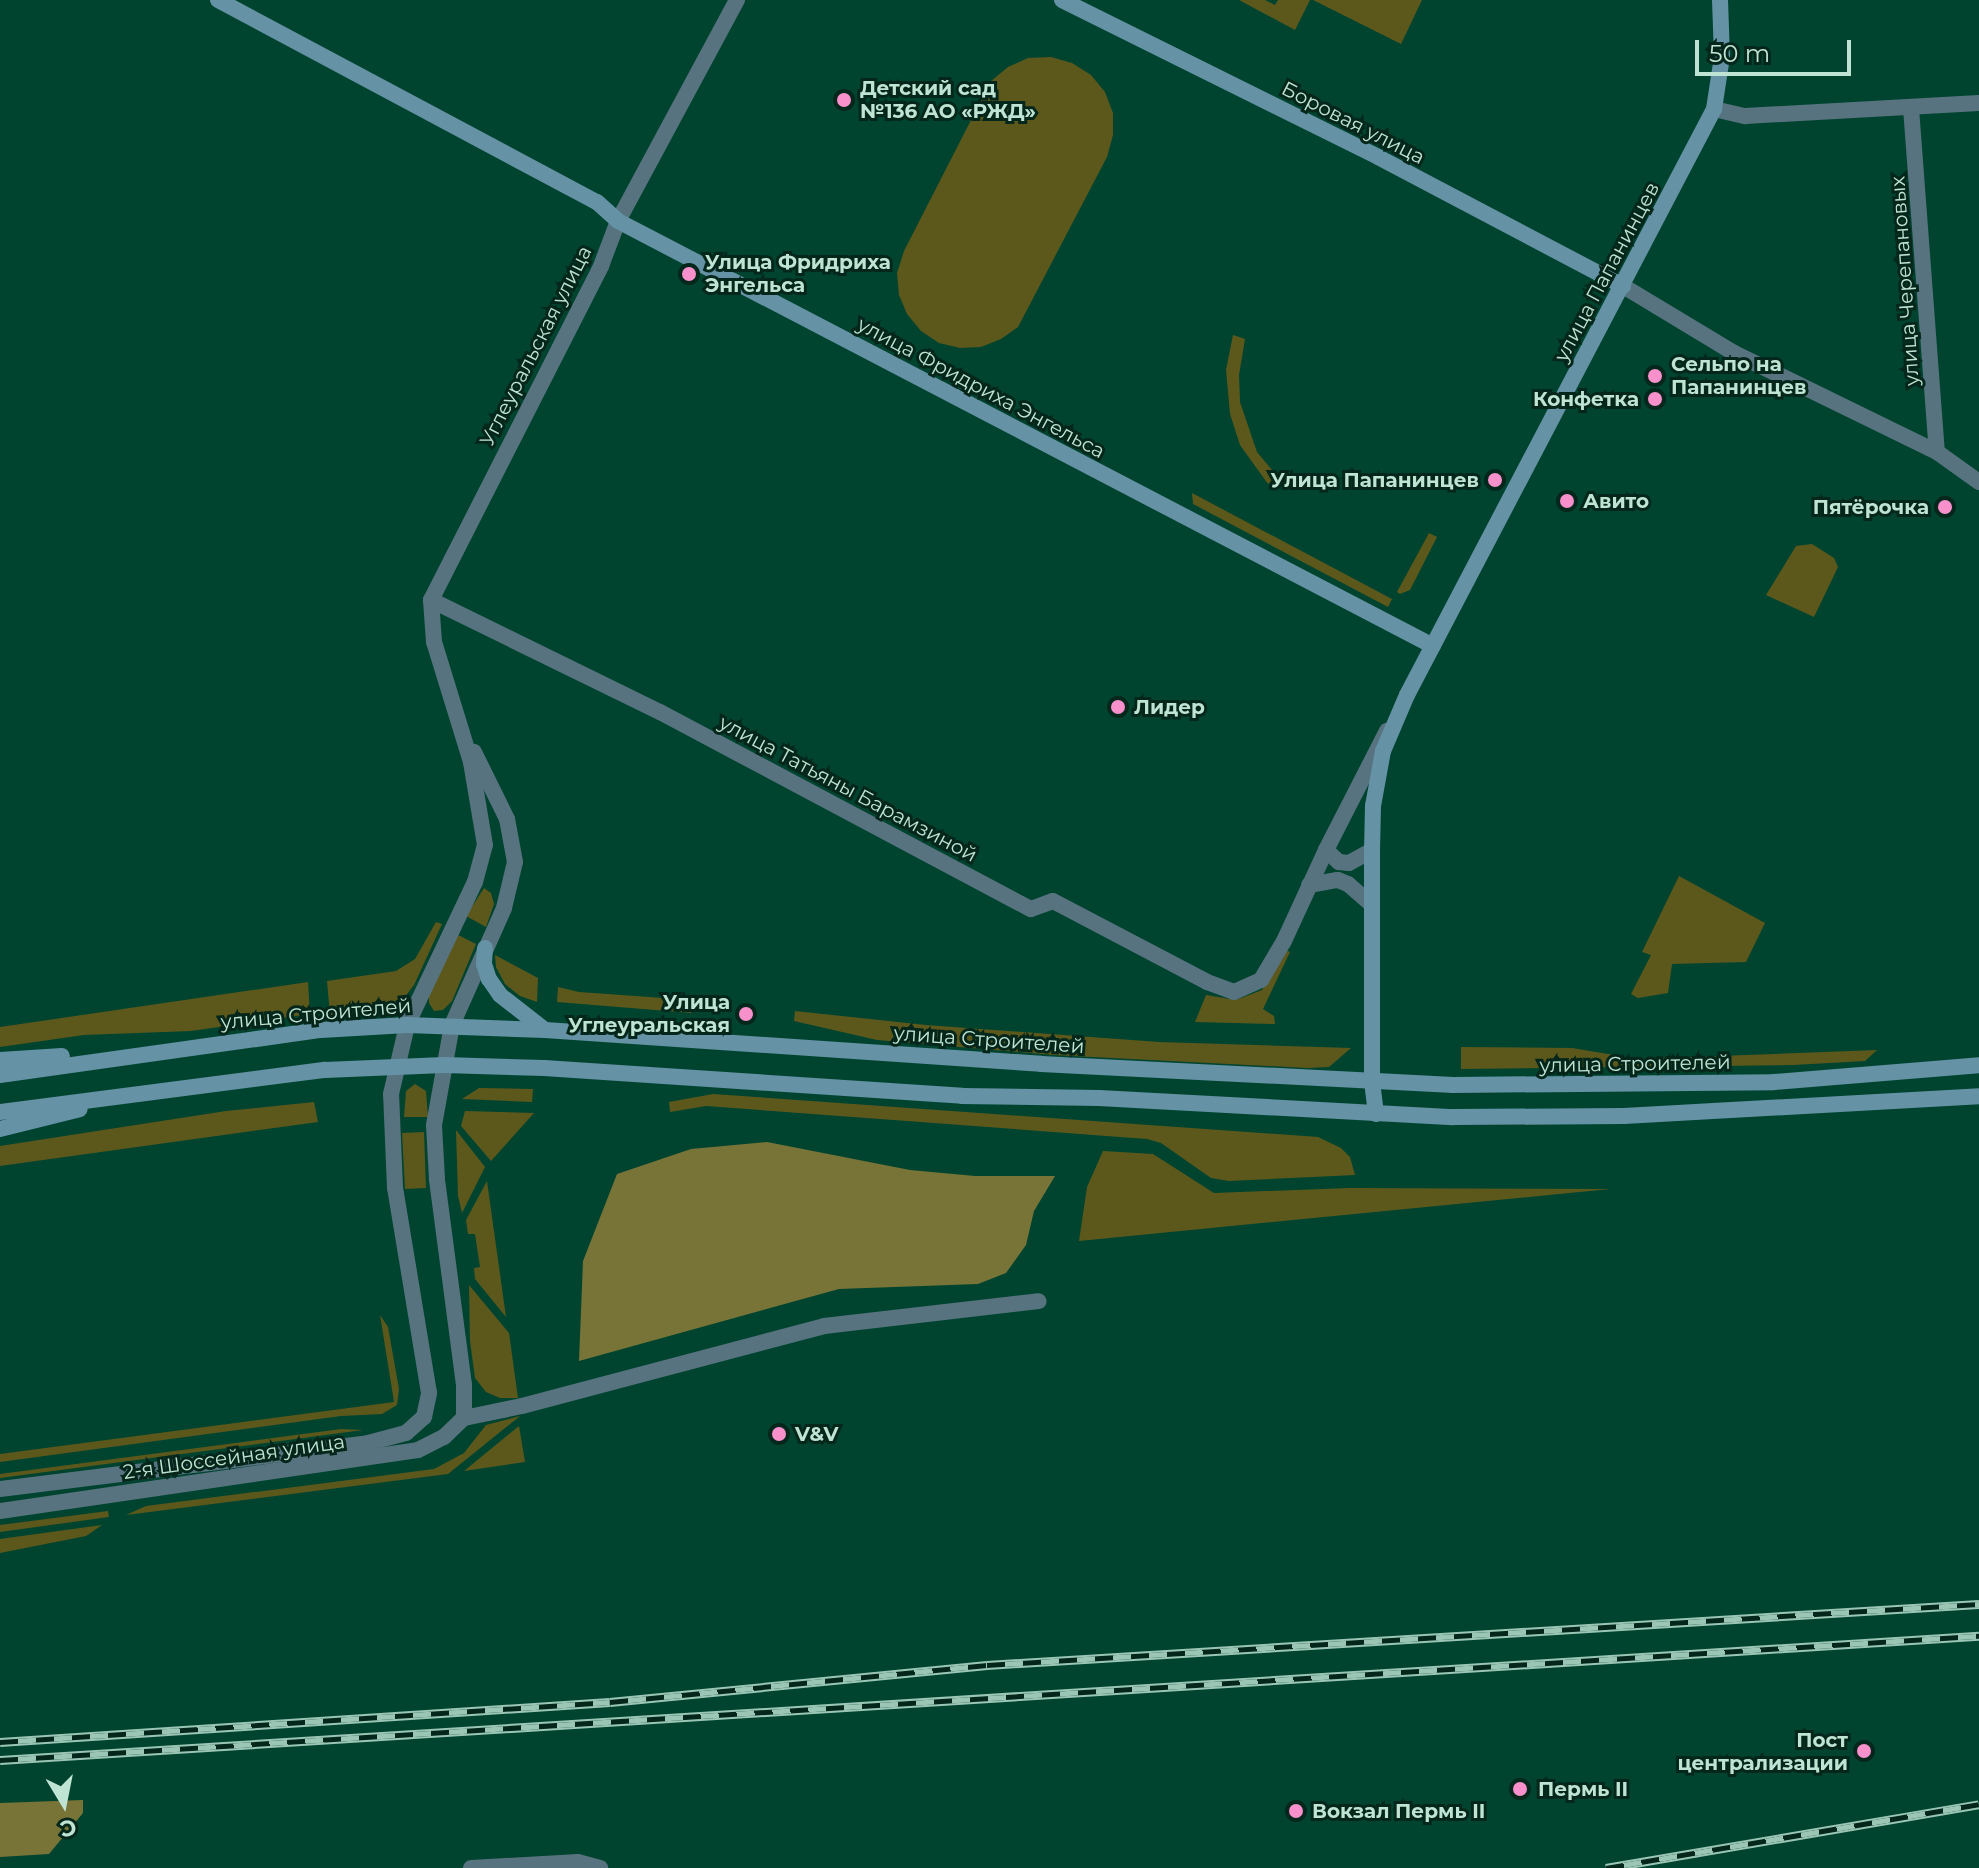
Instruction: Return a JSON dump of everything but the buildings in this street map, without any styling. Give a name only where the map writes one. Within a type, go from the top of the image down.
[{"type":"main road","name":"улица Фридриха Энгельса","points":[[218,0],[597,202],[618,221],[1433,646]]},
{"type":"main road","name":"Боровая улица","points":[[1062,0],[1378,157],[1623,286]]},
{"type":"main road","name":"улица Папанинцев","points":[[1376,1114],[1372,1081],[1372,850],[1377,776],[1395,720],[1714,109],[1722,57],[1720,0]]},
{"type":"main road","points":[[485,948],[484,964],[500,995],[545,1030]]},
{"type":"main road","name":"улица Строителей","points":[[0,1075],[167,1049],[321,1030],[407,1025],[545,1030],[1041,1064],[1453,1085],[1759,1082],[1979,1065]]},
{"type":"main road","points":[[0,1060],[167,1049]]},
{"type":"main road","points":[[0,1112],[175,1087],[395,1066],[444,1065],[544,1068],[962,1096],[1099,1098],[1376,1114],[1624,1116],[1979,1096]]},
{"type":"main road","points":[[0,1129],[175,1087]]},
{"type":"street","name":"Углеуральская улица","points":[[431,600],[601,266],[618,221],[737,0]]},
{"type":"street","points":[[1714,109],[1745,116],[1979,103]]},
{"type":"street","name":"улица Черепановых","points":[[1911,108],[1937,452]]},
{"type":"street","points":[[1623,286],[1734,353],[1937,452],[1979,482]]},
{"type":"street","points":[[0,1489],[368,1443],[406,1433],[424,1417],[429,1393],[395,1188],[391,1094],[395,1066],[407,1025],[475,882],[485,845],[471,762],[434,642],[431,600]]},
{"type":"street","name":"улица Татьяны Барамзиной","points":[[431,600],[660,712],[1031,909],[1053,901],[1207,982],[1234,992],[1247,989]]},
{"type":"street","name":"улица Папанинцев","points":[[1247,989],[1261,980],[1284,941],[1376,748],[1395,720]]},
{"type":"street","points":[[458,722],[499,796],[515,862],[512,886],[452,1025],[434,1125],[436,1165],[464,1385],[464,1418],[522,1406],[824,1326],[1039,1301]]},
{"type":"street","points":[[1326,850],[1339,862],[1349,863],[1372,850]]},
{"type":"street","points":[[1309,885],[1338,880],[1348,884],[1372,905]]},
{"type":"street","name":"2-я Шоссейная улица","points":[[0,1511],[418,1450],[444,1437],[464,1418]]},
{"type":"street","points":[[471,1868],[578,1862],[600,1868]]},
{"type":"shaded area","points":[[1239,0],[1265,0],[1275,5],[1278,0],[1310,0],[1295,30]]},
{"type":"shaded area","points":[[1313,0],[1422,0],[1401,44]]},
{"type":"shaded area","points":[[1051,57],[1072,63],[1091,75],[1105,92],[1113,113],[1113,135],[1107,157],[1018,327],[1001,339],[981,347],[960,348],[939,343],[921,331],[907,314],[899,295],[897,273],[904,251],[991,81],[1008,67],[1028,58]]},
{"type":"shaded area","points":[[1233,335],[1245,339],[1239,375],[1240,402],[1257,452],[1277,476],[1268,484],[1240,445],[1230,414],[1226,370]]},
{"type":"shaded area","points":[[1192,493],[1392,599],[1388,607],[1193,504]]},
{"type":"shaded area","points":[[1429,533],[1437,537],[1410,590],[1400,594],[1397,592]]},
{"type":"shaded area","points":[[1812,544],[1834,558],[1838,567],[1814,617],[1766,595],[1796,546]]},
{"type":"shaded area","points":[[1679,876],[1765,923],[1746,962],[1672,964],[1668,993],[1638,998],[1631,994],[1651,955],[1642,952]]},
{"type":"shaded area","points":[[484,888],[491,893],[494,904],[486,927],[466,916]]},
{"type":"shaded area","points":[[436,922],[442,924],[414,985],[401,1002],[386,1011],[330,1015],[327,981],[396,971],[415,959]]},
{"type":"shaded area","points":[[456,934],[476,944],[452,1001],[443,1010],[434,1011],[429,1003],[429,994]]},
{"type":"shaded area","points":[[1286,950],[1290,952],[1263,1009],[1274,1016],[1275,1024],[1195,1022],[1206,995],[1236,1000],[1262,990]]},
{"type":"shaded area","points":[[495,955],[538,978],[537,1002],[520,996],[505,984],[496,967]]},
{"type":"shaded area","points":[[308,982],[310,1014],[191,1031],[84,1035],[0,1047],[0,1027]]},
{"type":"shaded area","points":[[558,987],[579,992],[692,1000],[692,1013],[557,1002]]},
{"type":"shaded area","points":[[795,1011],[926,1025],[1159,1042],[1351,1048],[1329,1067],[1307,1068],[1054,1055],[877,1040],[794,1021]]},
{"type":"shaded area","points":[[1461,1047],[1572,1048],[1638,1059],[1877,1050],[1865,1061],[1793,1065],[1461,1069]]},
{"type":"shaded area","points":[[415,1084],[426,1091],[428,1117],[404,1117],[406,1091]]},
{"type":"shaded area","points":[[479,1088],[533,1089],[532,1102],[462,1099]]},
{"type":"shaded area","points":[[713,1094],[1318,1137],[1341,1148],[1350,1157],[1355,1175],[1229,1181],[1211,1178],[1161,1143],[1147,1139],[706,1106],[670,1112],[669,1102]]},
{"type":"shaded area","points":[[314,1102],[318,1122],[0,1166],[0,1146],[226,1111]]},
{"type":"shaded area","points":[[465,1111],[534,1113],[491,1161],[461,1126]]},
{"type":"shaded area","points":[[456,1130],[485,1167],[462,1213],[458,1196]]},
{"type":"shaded area","points":[[424,1132],[426,1188],[405,1189],[402,1133]]},
{"type":"shaded area","points":[[767,1142],[910,1170],[975,1176],[1055,1176],[1034,1211],[1026,1245],[1006,1273],[978,1284],[839,1289],[579,1361],[583,1261],[617,1174],[691,1149]]},
{"type":"shaded area","points":[[1103,1151],[1153,1154],[1214,1193],[1349,1188],[1610,1189],[1079,1241],[1087,1187]]},
{"type":"shaded area","points":[[487,1181],[506,1317],[475,1279],[474,1268],[480,1267],[475,1234],[468,1234],[466,1220]]},
{"type":"shaded area","points":[[469,1285],[509,1333],[518,1398],[500,1398],[486,1392],[475,1378],[470,1341]]},
{"type":"shaded area","points":[[380,1315],[388,1327],[399,1389],[397,1405],[382,1414],[341,1416],[0,1462],[0,1454],[394,1402]]},
{"type":"shaded area","points":[[520,1416],[448,1474],[126,1515],[146,1506],[434,1469],[464,1453],[486,1425]]},
{"type":"shaded area","points":[[519,1426],[525,1462],[464,1471]]},
{"type":"shaded area","points":[[341,1429],[363,1430],[0,1478],[0,1474]]},
{"type":"shaded area","points":[[108,1511],[109,1517],[0,1532],[0,1525]]},
{"type":"shaded area","points":[[102,1525],[86,1536],[0,1553],[0,1539]]},
{"type":"shaded area","points":[[83,1800],[83,1813],[49,1854],[0,1857],[0,1803]]},
{"type":"railway","points":[[0,1742],[610,1702],[987,1665],[1979,1604]]},
{"type":"railway","points":[[0,1760],[1979,1636]]},
{"type":"railway","points":[[1606,1868],[1979,1804]]},
{"type":"place","name":"Детский сад №136 АО «РЖД»","points":[[844,100]]},
{"type":"place","name":"Улица Фридриха Энгельса","points":[[689,274]]},
{"type":"place","name":"Сельпо на Папанинцев","points":[[1655,376]]},
{"type":"place","name":"Конфетка","points":[[1655,399]]},
{"type":"place","name":"Улица Папанинцев","points":[[1495,480]]},
{"type":"place","name":"Авито","points":[[1567,501]]},
{"type":"place","name":"Пятёрочка","points":[[1945,507]]},
{"type":"place","name":"Лидер","points":[[1118,707]]},
{"type":"place","name":"Улица Углеуральская","points":[[746,1014]]},
{"type":"place","name":"V&V","points":[[779,1434]]},
{"type":"place","name":"Пост централизации","points":[[1864,1751]]},
{"type":"place","name":"Пермь II","points":[[1520,1789]]},
{"type":"place","name":"Вокзал Пермь II","points":[[1296,1811]]}]
